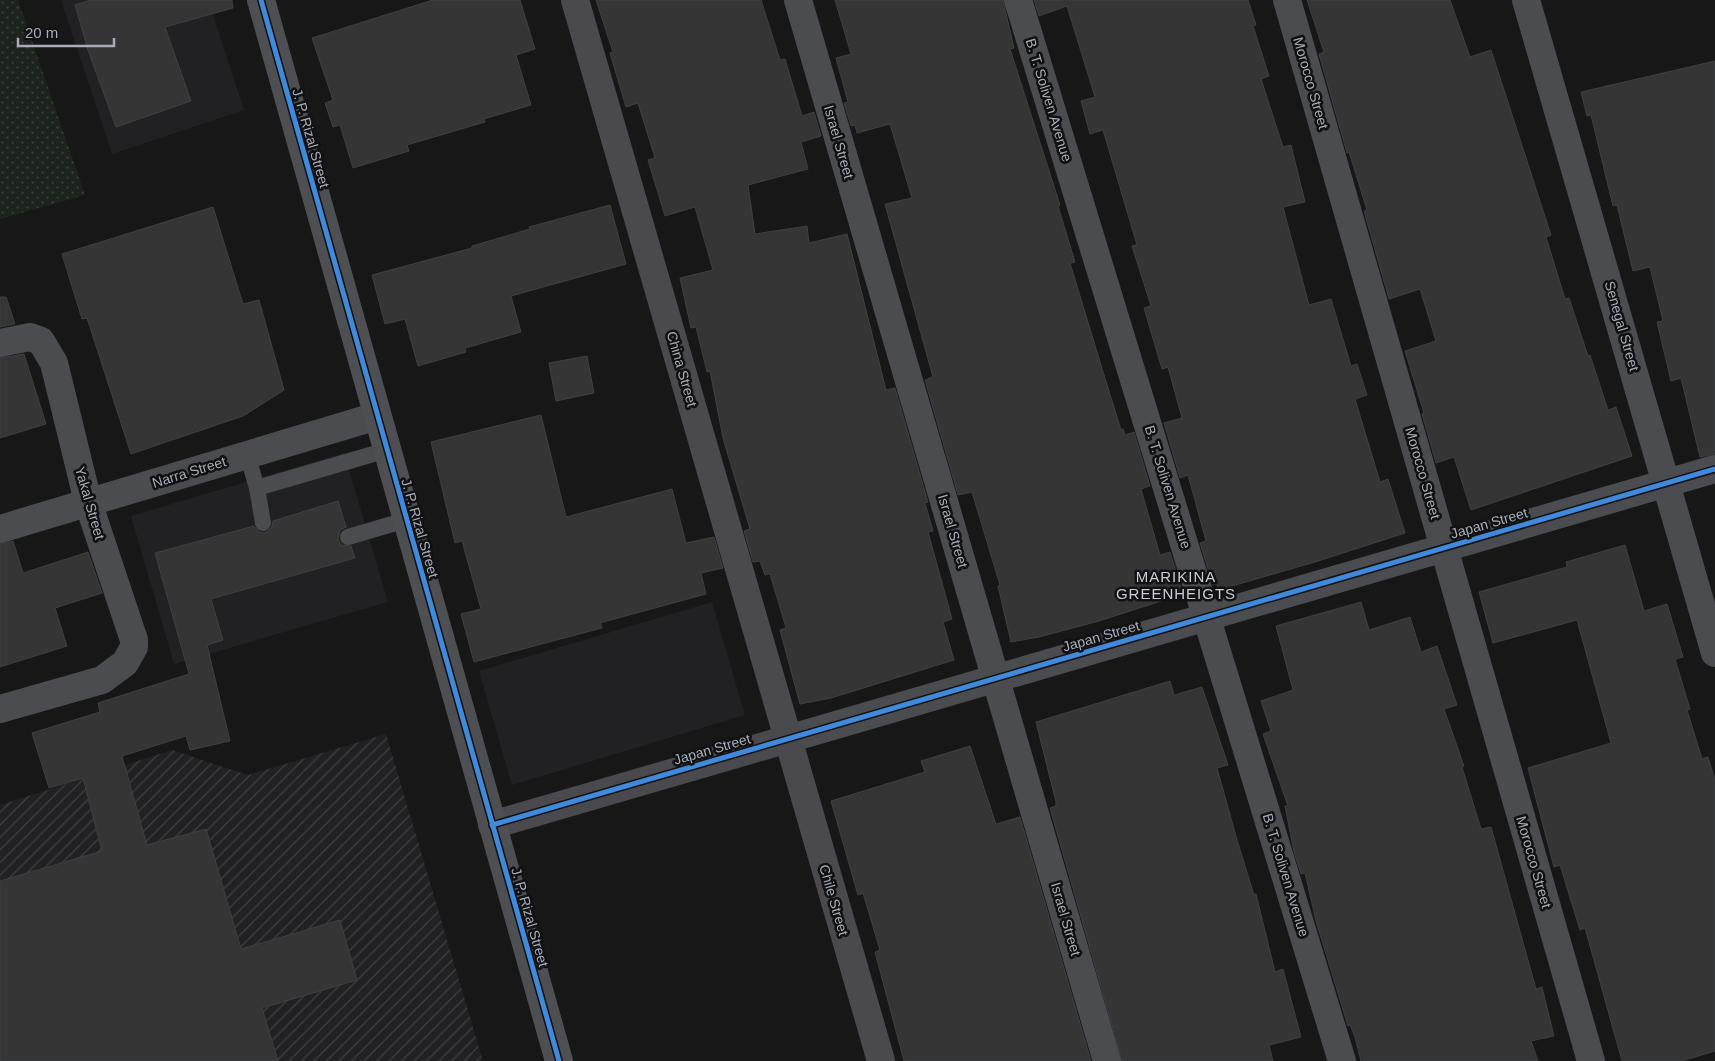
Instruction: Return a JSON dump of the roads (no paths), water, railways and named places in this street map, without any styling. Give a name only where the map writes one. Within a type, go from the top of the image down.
[{"type":"main road","name":"J. P. Rizal Street","points":[[261,0],[559,1061]]},
{"type":"street","name":"China Street","points":[[575,0],[788,739]]},
{"type":"street","name":"Israel Street","points":[[798,0],[1107,1061]]},
{"type":"street","name":"B. T. Soliven Avenue","points":[[1018,0],[1208,617],[1342,1061]]},
{"type":"street","name":"Morocco Street","points":[[1287,0],[1591,1061]]},
{"type":"street","name":"Senegal Street","points":[[1526,0],[1715,653]]},
{"type":"street","name":"Yakal Street","points":[[0,343],[30,337],[41,341],[54,363],[88,502],[134,640],[134,647],[125,663],[102,680],[0,709]]},
{"type":"street","name":"Narra Street","points":[[0,529],[378,416]]},
{"type":"street","name":"Japan Street","points":[[492,825],[1715,469]]},
{"type":"street","name":"Chile Street","points":[[788,739],[881,1061]]},
{"type":"lane","points":[[257,488],[387,450]]},
{"type":"lane","points":[[247,454],[257,488],[263,524]]},
{"type":"lane","points":[[348,537],[406,520]]},
{"type":"district","name":"MARIKINA GREENHEIGTS","points":[[1176,586]]}]
